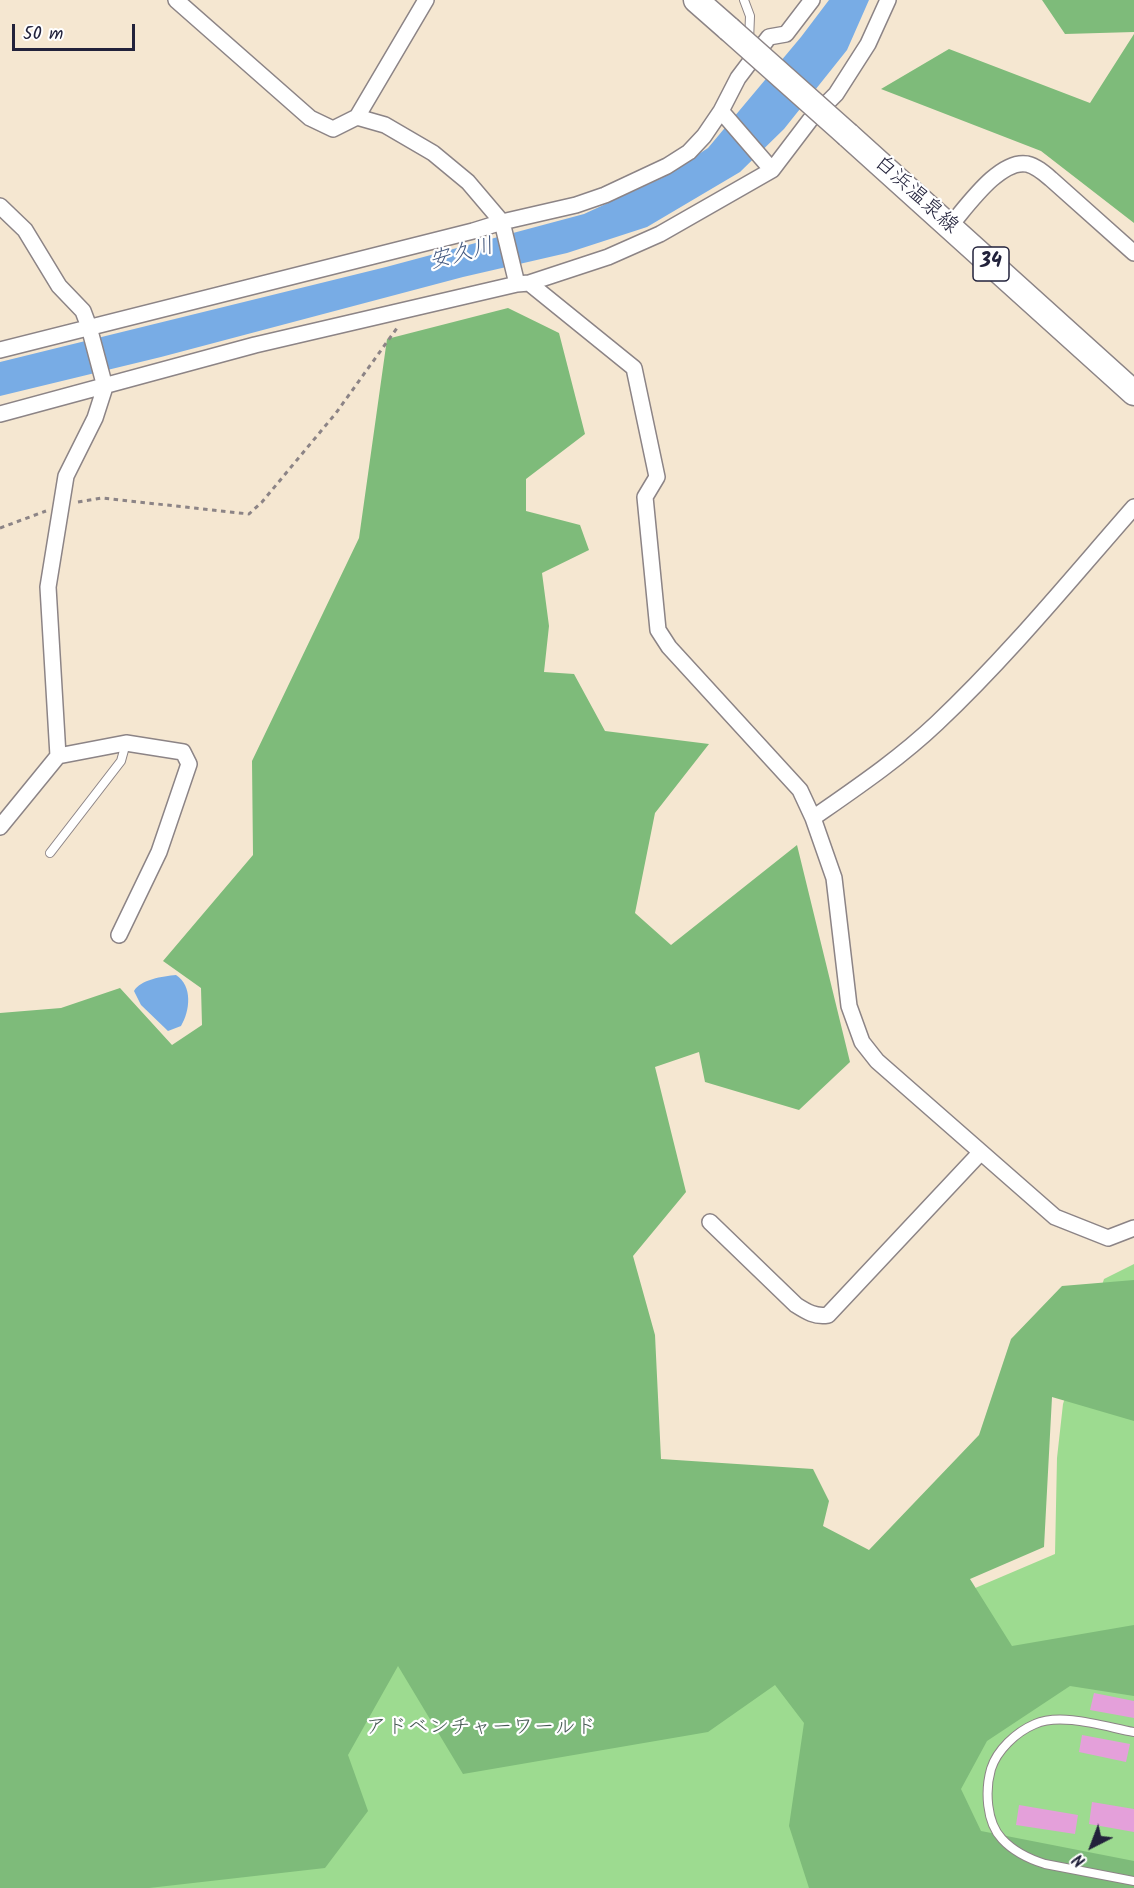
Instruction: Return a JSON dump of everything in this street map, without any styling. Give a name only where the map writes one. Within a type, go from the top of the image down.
[{"type":"main road","name":"白浜温泉線","points":[[696,0],[1134,393]]},
{"type":"street","points":[[176,0],[310,118],[333,129],[357,117],[426,0]]},
{"type":"street","points":[[0,350],[473,231],[605,195],[689,152],[723,113],[738,78],[769,37],[786,34],[812,0]]},
{"type":"street","points":[[0,414],[255,345],[523,283],[608,257],[660,234],[769,167],[836,94],[868,44],[888,0]]},
{"type":"street","points":[[723,113],[769,167]]},
{"type":"street","points":[[357,117],[385,124],[433,153],[468,182],[502,222],[523,283],[634,368],[657,477],[645,497],[658,630],[669,647],[800,790],[813,818],[834,878],[849,1006],[862,1042],[877,1061],[1055,1217],[1108,1238],[1134,1228]]},
{"type":"street","points":[[949,227],[1003,169],[1015,164],[1027,164],[1051,179],[1134,253]]},
{"type":"street","points":[[0,206],[25,231],[59,286],[83,311],[105,387],[95,418],[66,476],[48,587],[58,756]]},
{"type":"street","points":[[813,818],[877,774],[936,724],[1005,654],[1134,507]]},
{"type":"street","points":[[0,827],[58,756],[126,743],[183,752],[189,764],[159,852],[119,934]]},
{"type":"street","points":[[710,1222],[796,1305],[810,1314],[828,1315],[981,1152]]},
{"type":"lane","points":[[744,0],[750,16],[748,64]]},
{"type":"lane","points":[[50,853],[121,760],[126,743]]},
{"type":"lane","points":[[1134,1732],[1066,1720],[1034,1724],[1013,1737],[991,1768],[988,1803],[992,1821],[1000,1838],[1015,1851],[1031,1860],[1134,1881]]},
{"type":"path","points":[[0,528],[62,505],[102,498],[249,514],[262,502],[312,439],[336,413],[410,309]]},
{"type":"green space","points":[[1042,0],[1134,0],[1134,32],[1065,34]]},
{"type":"green space","points":[[1134,34],[1134,223],[1041,151],[881,89],[949,49],[1090,103]]},
{"type":"green space","points":[[508,308],[559,333],[585,434],[526,479],[526,511],[580,525],[589,550],[542,573],[549,626],[544,672],[574,674],[605,731],[709,744],[655,813],[635,913],[671,945],[797,845],[850,1062],[799,1110],[705,1082],[699,1052],[655,1067],[686,1192],[633,1256],[655,1335],[661,1459],[813,1469],[829,1501],[823,1526],[869,1550],[979,1435],[1011,1339],[1062,1286],[1134,1280],[1134,1421],[1052,1397],[1044,1547],[970,1579],[1012,1646],[1134,1625],[1134,1696],[1070,1686],[987,1741],[961,1789],[981,1831],[1134,1861],[1134,1888],[809,1888],[789,1826],[804,1723],[775,1685],[708,1732],[463,1774],[398,1666],[348,1755],[368,1811],[325,1868],[149,1888],[0,1888],[0,1013],[61,1008],[120,988],[172,1045],[202,1025],[201,988],[163,961],[253,855],[252,761],[359,538],[387,339]]},
{"type":"green space","name":"アドベンチャーワールド","points":[[1134,1264],[1134,1888],[123,1888],[369,1582],[947,1600],[1055,1554],[1057,1458],[1063,1404],[1104,1279]]},
{"type":"water","name":"安久川","points":[[829,0],[869,0],[847,50],[784,129],[740,172],[647,227],[567,253],[463,277],[161,357],[0,396],[0,362],[386,267],[584,214],[662,178],[708,148]]},
{"type":"water","points":[[176,975],[185,986],[188,1006],[181,1026],[168,1031],[141,1005],[134,991],[146,981]]},
{"type":"building","points":[[1094,1693],[1134,1701],[1134,1718],[1090,1710]]},
{"type":"building","points":[[1082,1735],[1130,1744],[1126,1762],[1079,1752]]},
{"type":"building","points":[[1092,1802],[1134,1809],[1134,1832],[1089,1824]]},
{"type":"building","points":[[1019,1805],[1078,1815],[1075,1834],[1016,1825]]}]
